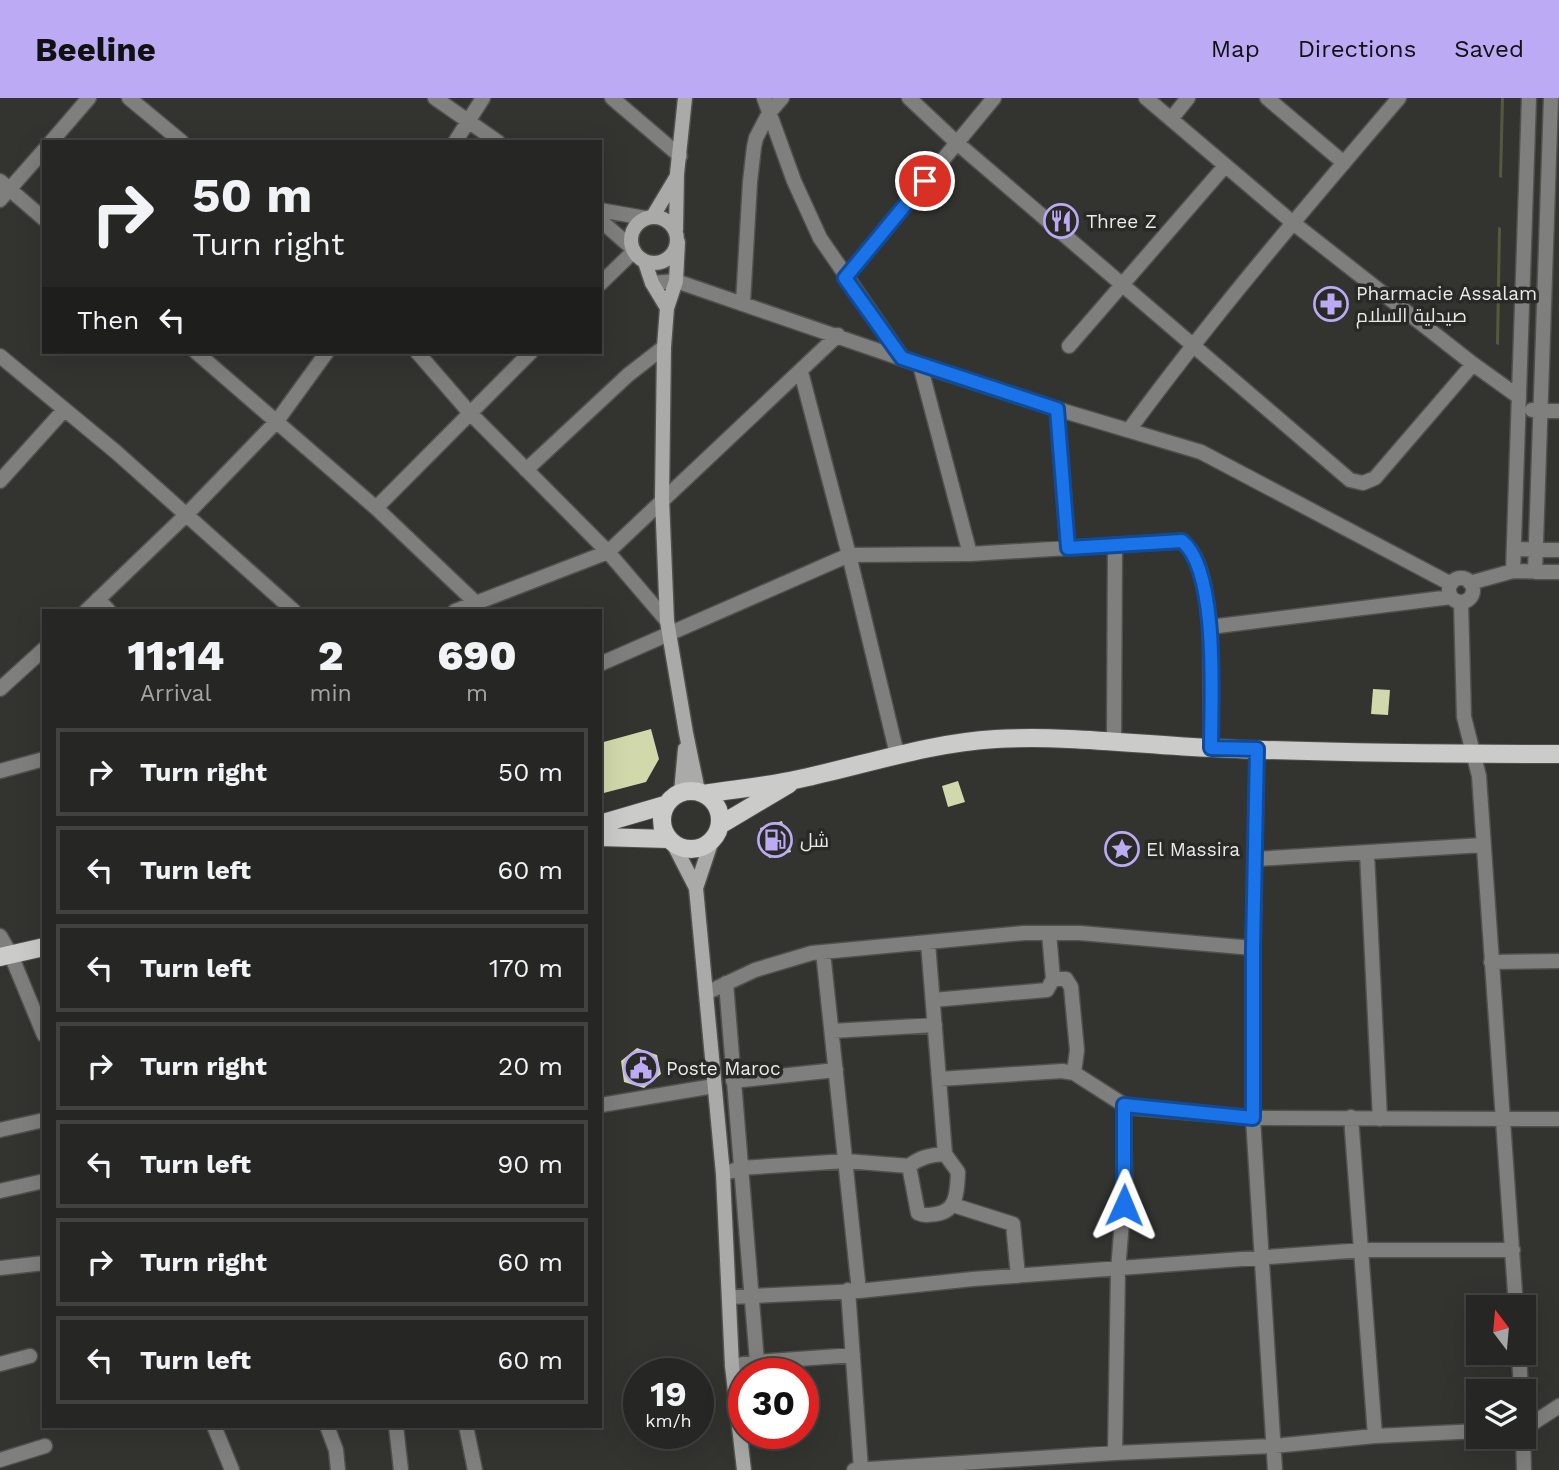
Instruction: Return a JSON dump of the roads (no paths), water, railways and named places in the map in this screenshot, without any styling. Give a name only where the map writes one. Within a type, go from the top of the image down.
[{"type":"main road","points":[[684,98],[677,174],[676,281],[667,308],[664,347],[662,498],[669,627],[694,792],[717,807],[716,833],[696,888]]},
{"type":"main road","points":[[667,308],[652,283],[645,262],[633,250],[633,230],[649,217],[677,174]]},
{"type":"main road","points":[[645,262],[663,262],[676,250],[677,236],[662,217],[649,217]]},
{"type":"main road","points":[[732,1358],[723,1174],[696,888],[661,822],[665,805],[673,796],[797,780],[955,742],[996,739],[1114,741],[1211,748],[1559,754]]},
{"type":"main road","points":[[602,837],[671,841],[688,849],[705,845],[716,833],[797,780]]},
{"type":"main road","points":[[602,823],[665,805]]},
{"type":"main road","points":[[5,956],[42,947]]},
{"type":"main road","points":[[742,1449],[744,1470]]},
{"type":"street","points":[[53,140],[89,98]]},
{"type":"street","points":[[129,98],[180,140]]},
{"type":"street","points":[[435,98],[495,140]]},
{"type":"street","points":[[456,140],[483,98]]},
{"type":"street","points":[[612,98],[680,156]]},
{"type":"street","points":[[764,98],[794,181],[820,238],[902,358]]},
{"type":"street","points":[[743,303],[752,161],[756,138],[769,113],[782,98]]},
{"type":"street","points":[[909,98],[957,143],[1324,460],[1356,483],[1375,478],[1473,363]]},
{"type":"street","points":[[845,278],[994,98]]},
{"type":"street","points":[[1146,98],[1292,222],[1473,363],[1519,403],[1540,410],[1559,411]]},
{"type":"street","points":[[1171,118],[1188,98]]},
{"type":"street","points":[[1266,98],[1344,163]]},
{"type":"street","points":[[1129,429],[1191,345],[1399,98]]},
{"type":"street","points":[[1513,571],[1529,98]]},
{"type":"street","points":[[1535,572],[1540,410],[1553,213],[1551,98]]},
{"type":"street","points":[[42,152],[3,190],[42,218]]},
{"type":"street","points":[[1069,346],[1224,166]]},
{"type":"street","points":[[602,210],[649,217]]},
{"type":"street","points":[[1525,212],[1553,213]]},
{"type":"street","points":[[602,222],[633,250],[602,282]]},
{"type":"street","points":[[652,283],[676,281],[920,365],[1057,409],[1177,443],[1227,464],[1454,594],[1470,598],[1473,588],[1470,583],[1460,578],[1454,594],[1464,717],[1479,776],[1515,1295]]},
{"type":"street","points":[[459,609],[608,552],[662,498],[838,335]]},
{"type":"street","points":[[526,470],[628,375],[664,347]]},
{"type":"street","points":[[198,354],[376,508],[475,602]]},
{"type":"street","points":[[88,609],[187,514],[277,421],[326,354]]},
{"type":"street","points":[[419,354],[469,412],[608,552],[669,627]]},
{"type":"street","points":[[376,508],[529,354]]},
{"type":"street","points":[[0,356],[187,514],[291,609]]},
{"type":"street","points":[[920,365],[970,554]]},
{"type":"street","points":[[801,372],[897,754]]},
{"type":"street","points":[[1057,409],[1068,548]]},
{"type":"street","points":[[0,481],[65,410]]},
{"type":"street","points":[[602,663],[669,627],[849,555],[970,554],[1182,541],[1195,556],[1205,592],[1210,627],[1211,748]]},
{"type":"street","points":[[1114,741],[1115,545]]},
{"type":"street","points":[[1514,549],[1559,550]]},
{"type":"street","points":[[1470,583],[1513,571],[1559,572]]},
{"type":"street","points":[[1210,627],[1454,594]]},
{"type":"street","points":[[98,599],[107,609]]},
{"type":"street","points":[[0,690],[42,651]]},
{"type":"street","points":[[1257,749],[1253,1118],[1275,1470]]},
{"type":"street","points":[[0,771],[42,760]]},
{"type":"street","points":[[1256,859],[1483,845]]},
{"type":"street","points":[[1367,853],[1380,1119]]},
{"type":"street","points":[[706,993],[755,970],[823,952],[1024,933],[1080,933],[1253,948]]},
{"type":"street","points":[[933,1000],[1047,990],[1053,979],[1049,933]]},
{"type":"street","points":[[0,936],[5,956],[42,1031]]},
{"type":"street","points":[[909,1166],[918,1213],[923,1216],[944,1213],[953,1205],[958,1172],[953,1161],[945,1154],[928,943]]},
{"type":"street","points":[[823,952],[846,1161],[853,1291],[853,1355],[861,1469]]},
{"type":"street","points":[[1491,962],[1559,961]]},
{"type":"street","points":[[1053,979],[1066,979],[1071,987],[1077,1050],[1074,1073]]},
{"type":"street","points":[[726,983],[757,1358]]},
{"type":"street","points":[[831,1031],[935,1025]]},
{"type":"street","points":[[733,1081],[836,1070]]},
{"type":"street","points":[[939,1079],[1062,1071],[1074,1073],[1124,1105],[1253,1118],[1559,1119]]},
{"type":"street","points":[[602,1105],[714,1086]]},
{"type":"street","points":[[1115,1453],[1118,1270],[1125,1185],[1124,1105]]},
{"type":"street","points":[[1351,1117],[1375,1436]]},
{"type":"street","points":[[0,1130],[42,1120]]},
{"type":"street","points":[[723,1174],[740,1168],[846,1161],[909,1166],[928,1155],[945,1154]]},
{"type":"street","points":[[0,1191],[42,1181]]},
{"type":"street","points":[[953,1205],[1013,1224],[1018,1276]]},
{"type":"street","points":[[729,1297],[853,1291],[1362,1250],[1513,1250]]},
{"type":"street","points":[[0,1268],[42,1263]]},
{"type":"street","points":[[812,1358],[853,1355]]},
{"type":"street","points":[[0,1364],[30,1356]]},
{"type":"street","points":[[1536,1421],[1559,1406]]},
{"type":"street","points":[[215,1428],[232,1470]]},
{"type":"street","points":[[328,1428],[336,1450],[338,1470]]},
{"type":"street","points":[[396,1428],[401,1470]]},
{"type":"street","points":[[466,1428],[475,1470]]},
{"type":"street","points":[[853,1470],[1004,1465],[1115,1453],[1274,1446],[1375,1436],[1466,1432]]},
{"type":"street","points":[[0,1460],[45,1446]]},
{"type":"street","points":[[1523,1449],[1524,1470]]},
{"type":"place","name":"Three Z","points":[[1061,221]]},
{"type":"place","name":"Pharmacie Assalam صيدلية السلام","points":[[1331,304]]},
{"type":"place","name":"شل","points":[[775,840]]},
{"type":"place","name":"El Massira","points":[[1122,849]]},
{"type":"place","name":"Poste Maroc","points":[[641,1068]]}]
